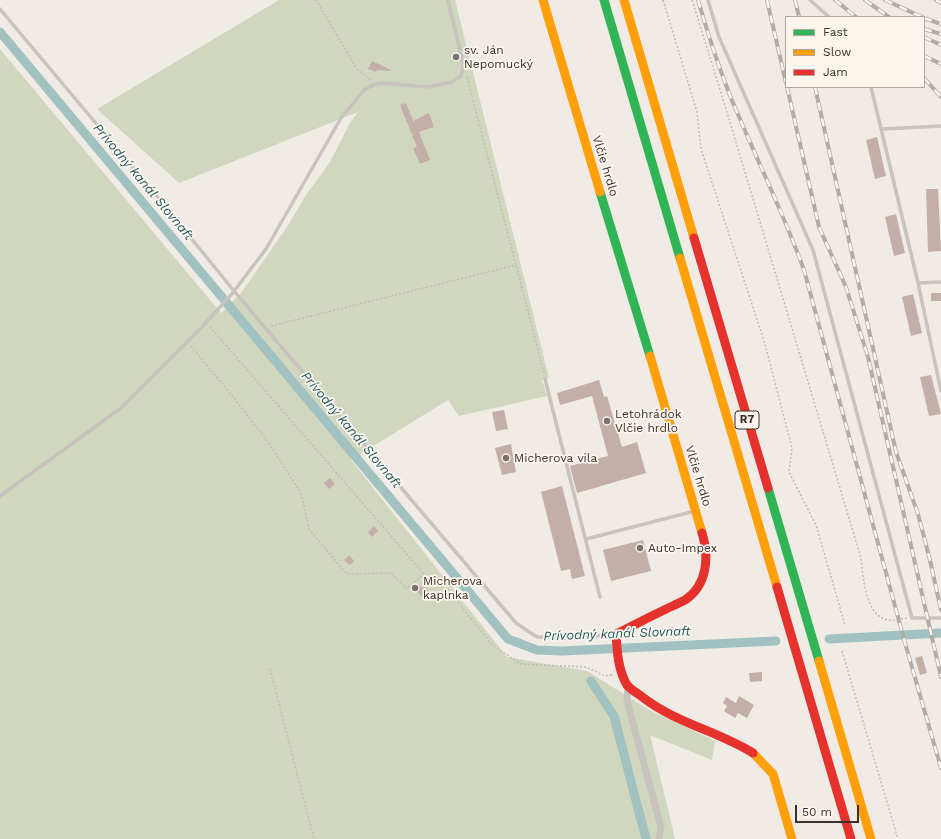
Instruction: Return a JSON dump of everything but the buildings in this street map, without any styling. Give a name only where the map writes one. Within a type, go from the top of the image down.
[{"type":"main road","name":"Vlčie hrdlo","points":[[543,0],[696,511],[705,542],[707,555],[707,563],[702,582],[694,592],[686,599],[616,637]]},
{"type":"main road","name":"R7","points":[[604,0],[852,839]]},
{"type":"main road","name":"R7","points":[[624,0],[871,839]]},
{"type":"main road","points":[[616,637],[622,674],[628,686],[651,704],[685,722],[732,742],[753,753],[773,774],[792,839]]},
{"type":"street","points":[[628,686],[627,701],[661,827],[659,839]]},
{"type":"lane","points":[[0,496],[121,408],[231,296],[266,249],[341,118],[364,90],[375,84],[384,83],[427,87],[447,84],[457,80],[461,76],[464,68],[448,0]]},
{"type":"lane","points":[[708,0],[719,37],[813,250],[912,618],[941,618]]},
{"type":"lane","points":[[810,0],[828,16]]},
{"type":"lane","points":[[0,9],[265,328],[516,623],[538,637],[616,637]]},
{"type":"lane","points":[[871,88],[918,283],[941,391]]},
{"type":"lane","points":[[882,129],[941,126]]},
{"type":"lane","points":[[918,283],[941,282]]},
{"type":"lane","points":[[545,379],[600,597]]},
{"type":"lane","points":[[586,539],[696,511]]},
{"type":"path","points":[[316,0],[357,69],[375,84]]},
{"type":"path","points":[[663,0],[697,112],[701,149],[767,351],[792,448],[789,472],[816,524],[845,625]]},
{"type":"path","points":[[692,0],[861,558],[864,584],[870,604],[877,615],[888,620],[912,618]]},
{"type":"path","points":[[463,63],[545,379]]},
{"type":"path","points":[[265,328],[516,265]]},
{"type":"path","points":[[206,322],[424,574],[432,582],[447,590],[454,597],[492,645],[521,664],[586,667],[605,676],[622,674]]},
{"type":"path","points":[[187,341],[268,442],[301,493],[309,529],[343,570],[348,574],[391,573],[407,589],[424,574]]},
{"type":"path","points":[[842,651],[898,839]]},
{"type":"path","points":[[270,669],[314,839]]},
{"type":"green space","points":[[279,0],[455,0],[549,378],[542,380],[547,396],[459,416],[448,400],[351,460],[507,657],[587,671],[651,711],[715,741],[712,760],[650,735],[675,839],[0,839],[0,49],[221,313],[241,293],[287,227],[306,195],[330,162],[350,123],[358,112],[179,183],[97,109]]},
{"type":"waterway","name":"Prívodný kanál Slovnaft","points":[[0,32],[508,639],[537,650],[562,651],[776,641]]},
{"type":"waterway","name":"Prívodný kanál Slovnaft","points":[[829,639],[941,633]]},
{"type":"waterway","points":[[591,681],[614,716],[646,839]]},
{"type":"railway","points":[[698,0],[712,46],[729,93],[804,270],[905,643],[941,768]]},
{"type":"railway","points":[[767,0],[785,79]]},
{"type":"railway","points":[[795,0],[799,16]]},
{"type":"railway","points":[[835,0],[855,16]]},
{"type":"railway","points":[[865,0],[888,16]]},
{"type":"railway","points":[[885,0],[920,16]]},
{"type":"railway","points":[[936,0],[941,3]]},
{"type":"railway","points":[[925,18],[941,24]]},
{"type":"railway","points":[[925,29],[941,34]]},
{"type":"railway","points":[[925,37],[941,45]]},
{"type":"railway","points":[[925,56],[941,64]]},
{"type":"railway","points":[[925,79],[941,97]]},
{"type":"railway","points":[[787,88],[819,227],[846,287],[868,357],[941,677]]},
{"type":"railway","points":[[815,88],[896,452],[918,514],[941,610]]},
{"type":"traffic: fast","points":[[604,0],[680,258]]},
{"type":"traffic: fast","points":[[600,192],[650,356]]},
{"type":"traffic: fast","points":[[768,488],[819,661]]},
{"type":"traffic: slow","points":[[543,0],[600,192]]},
{"type":"traffic: slow","points":[[624,0],[694,238]]},
{"type":"traffic: slow","points":[[680,258],[777,587]]},
{"type":"traffic: slow","points":[[650,356],[702,533]]},
{"type":"traffic: slow","points":[[819,661],[871,839]]},
{"type":"traffic: slow","points":[[753,753],[773,774],[792,839]]},
{"type":"traffic: jam","points":[[694,238],[768,488]]},
{"type":"traffic: jam","points":[[702,533],[706,551],[706,560],[705,570],[698,586],[693,594],[685,600],[616,634],[620,667],[627,685],[654,705],[682,720],[740,745],[753,753]]},
{"type":"traffic: jam","points":[[777,587],[851,839]]},
{"type":"place","name":"sv. Ján Nepomucký","points":[[456,57]]},
{"type":"place","name":"Letohrádok Vlčie hrdlo","points":[[607,421]]},
{"type":"place","name":"Micherova vila","points":[[506,458]]},
{"type":"place","name":"Auto-Impex","points":[[640,548]]},
{"type":"place","name":"Micherova kaplnka","points":[[415,588]]}]
